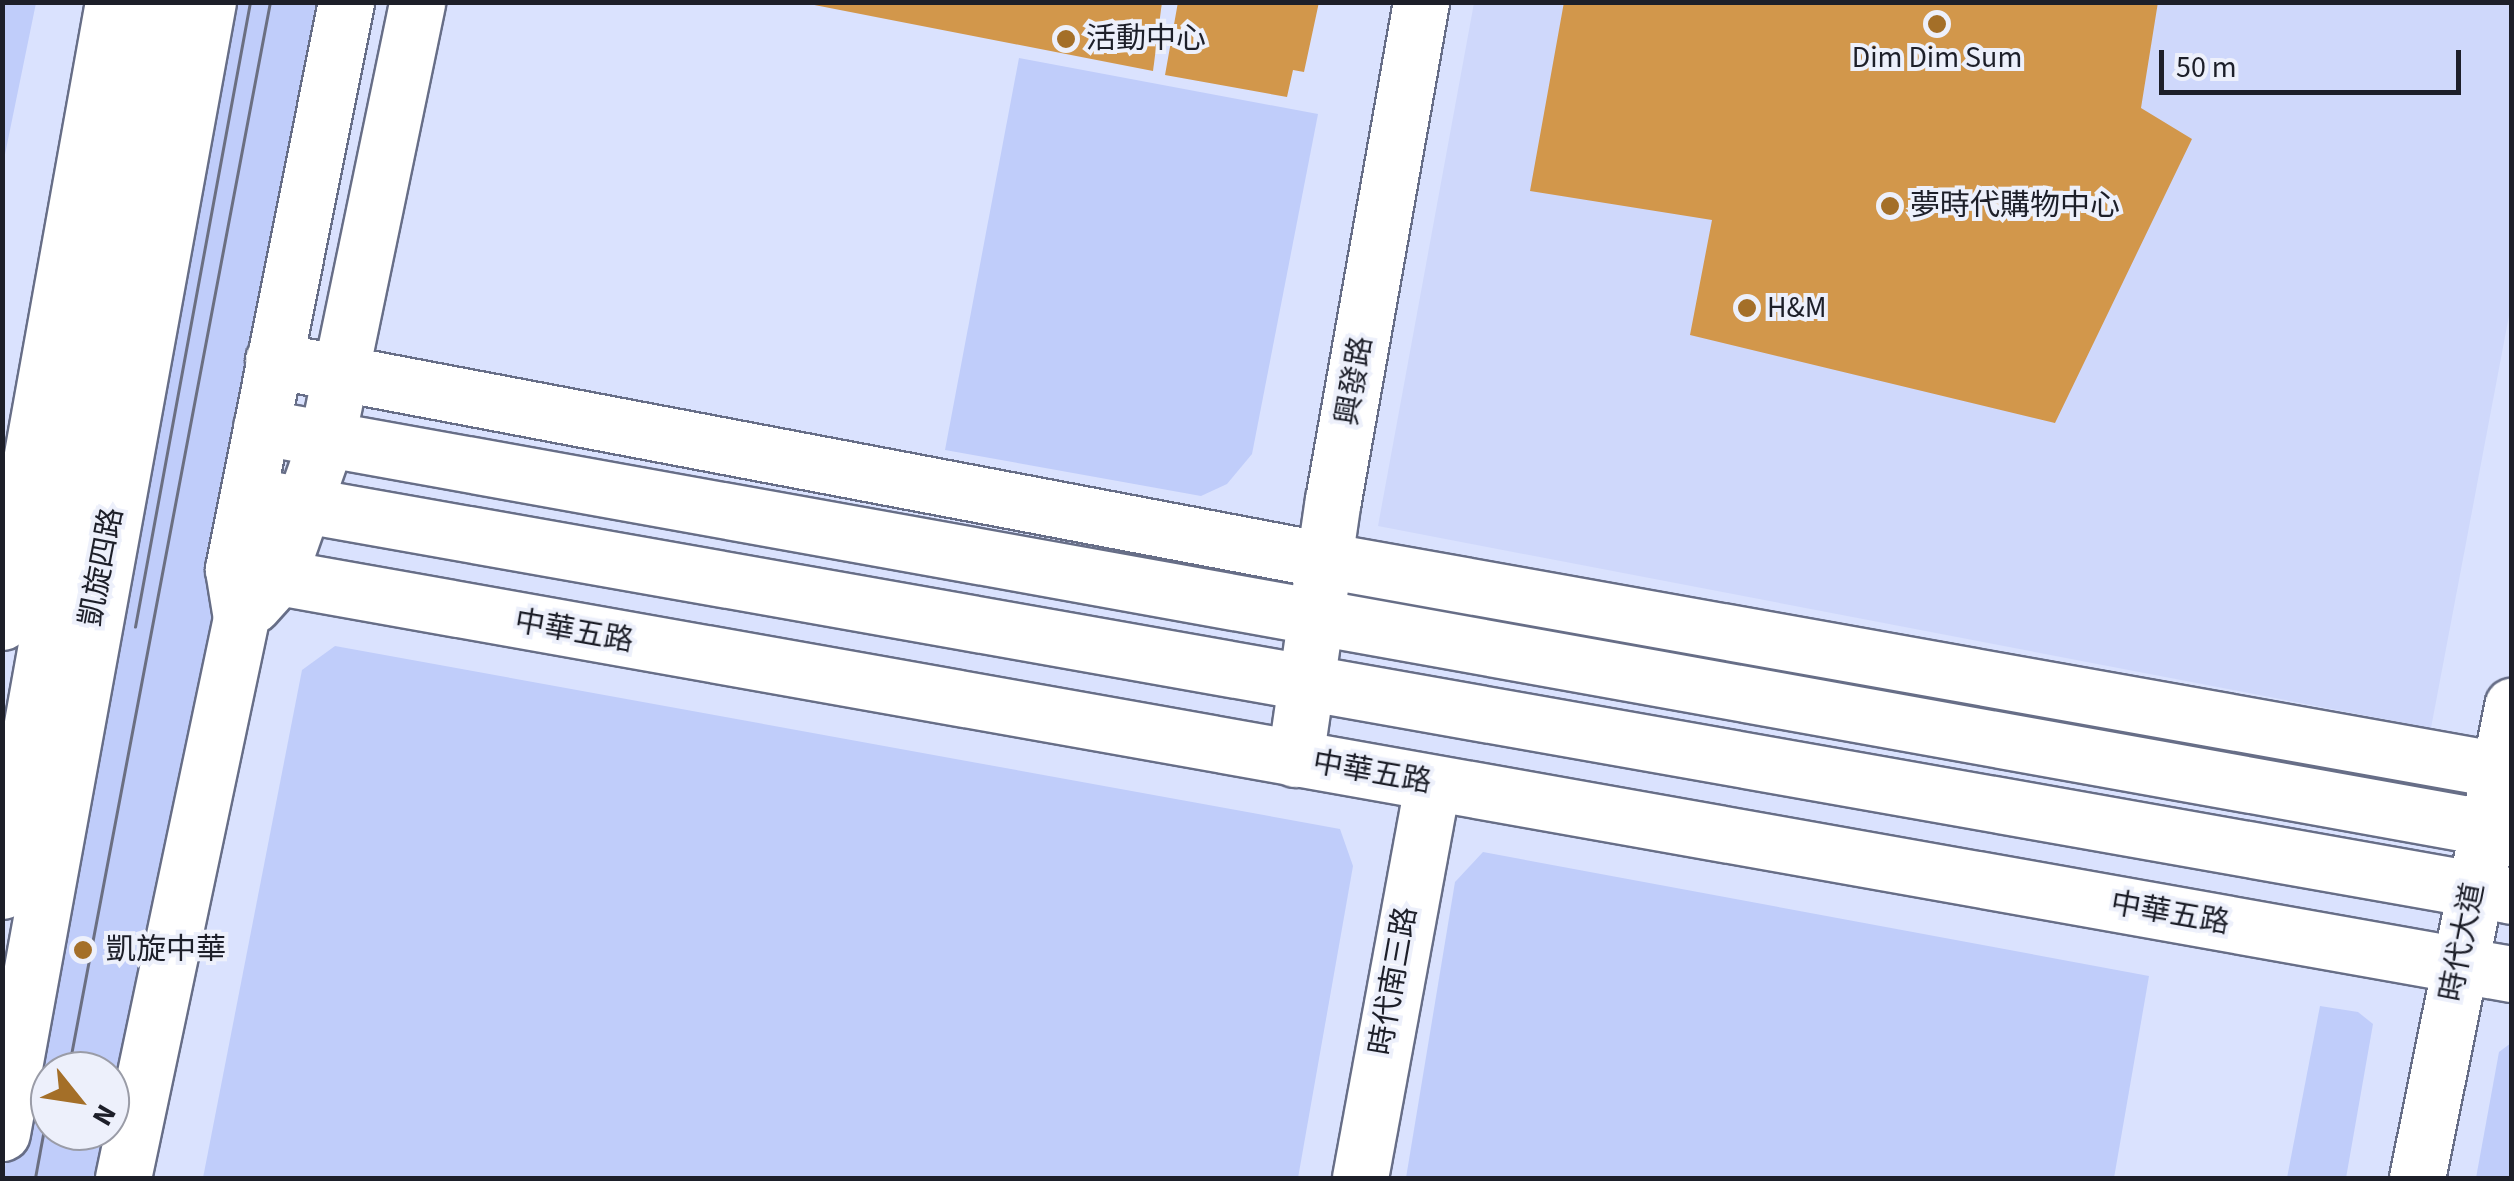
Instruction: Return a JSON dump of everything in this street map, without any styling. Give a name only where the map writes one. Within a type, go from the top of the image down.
[{"type":"street","points":[[2,409],[79,2]]},
{"type":"street","points":[[2,622],[113,2]]},
{"type":"street","name":"凱旋四路","points":[[2,891],[161,2]]},
{"type":"street","name":"凱旋四路","points":[[2,1133],[208,2]]},
{"type":"street","points":[[123,1178],[250,588],[248,495],[346,2]]},
{"type":"street","points":[[250,588],[306,503],[327,438],[417,2]]},
{"type":"street","name":"興發路","points":[[1296,760],[1320,619],[1324,560],[1422,2]]},
{"type":"street","points":[[273,360],[1324,560],[2504,771]]},
{"type":"street","points":[[261,427],[2498,830]]},
{"type":"street","points":[[248,495],[2492,892]]},
{"type":"street","name":"中華五路","points":[[250,588],[1296,760],[2512,974]]},
{"type":"street","name":"時代大道","points":[[2417,1178],[2458,964],[2492,892],[2512,705]]},
{"type":"street","name":"時代南三路","points":[[1360,1178],[1432,784]]},
{"type":"shaded area","points":[[2,3],[36,3],[3,164]]},
{"type":"shaded area","points":[[219,3],[328,3],[130,1085],[130,1051],[30,1051],[30,1151],[118,1151],[113,1178],[3,1178]]},
{"type":"shaded area","points":[[1474,3],[2511,3],[2511,305],[2431,728],[1378,526]]},
{"type":"shaded area","points":[[1019,58],[1318,114],[1252,454],[1227,484],[1201,496],[945,450]]},
{"type":"shaded area","points":[[335,646],[1340,829],[1353,866],[1298,1178],[203,1178],[302,670]]},
{"type":"shaded area","points":[[1483,852],[2149,976],[2114,1178],[1406,1178],[1455,882]]},
{"type":"shaded area","points":[[2320,1006],[2358,1012],[2373,1024],[2346,1178],[2287,1178]]},
{"type":"shaded area","points":[[2511,1043],[2511,1178],[2476,1178],[2499,1052]]},
{"type":"building","name":"活動中心","points":[[799,2],[1162,2],[1153,71]]},
{"type":"building","points":[[1178,2],[1319,2],[1304,72],[1293,70],[1287,97],[1165,75]]},
{"type":"building","name":"夢時代購物中心","points":[[1564,2],[2158,2],[2141,108],[2192,139],[2055,423],[1690,335],[1712,220],[1530,191]]},
{"type":"tram line","points":[[135,627],[250,2]]},
{"type":"tram line","points":[[72,1051],[270,2]]},
{"type":"tram line","points":[[35,1178],[40,1151]]},
{"type":"place","name":"Dim Dim Sum","points":[[1937,24]]},
{"type":"place","name":"活動中心","points":[[1066,39]]},
{"type":"place","name":"夢時代購物中心","points":[[1890,206]]},
{"type":"place","name":"H&M","points":[[1747,308]]},
{"type":"place","name":"凱旋中華","points":[[83,950]]}]
